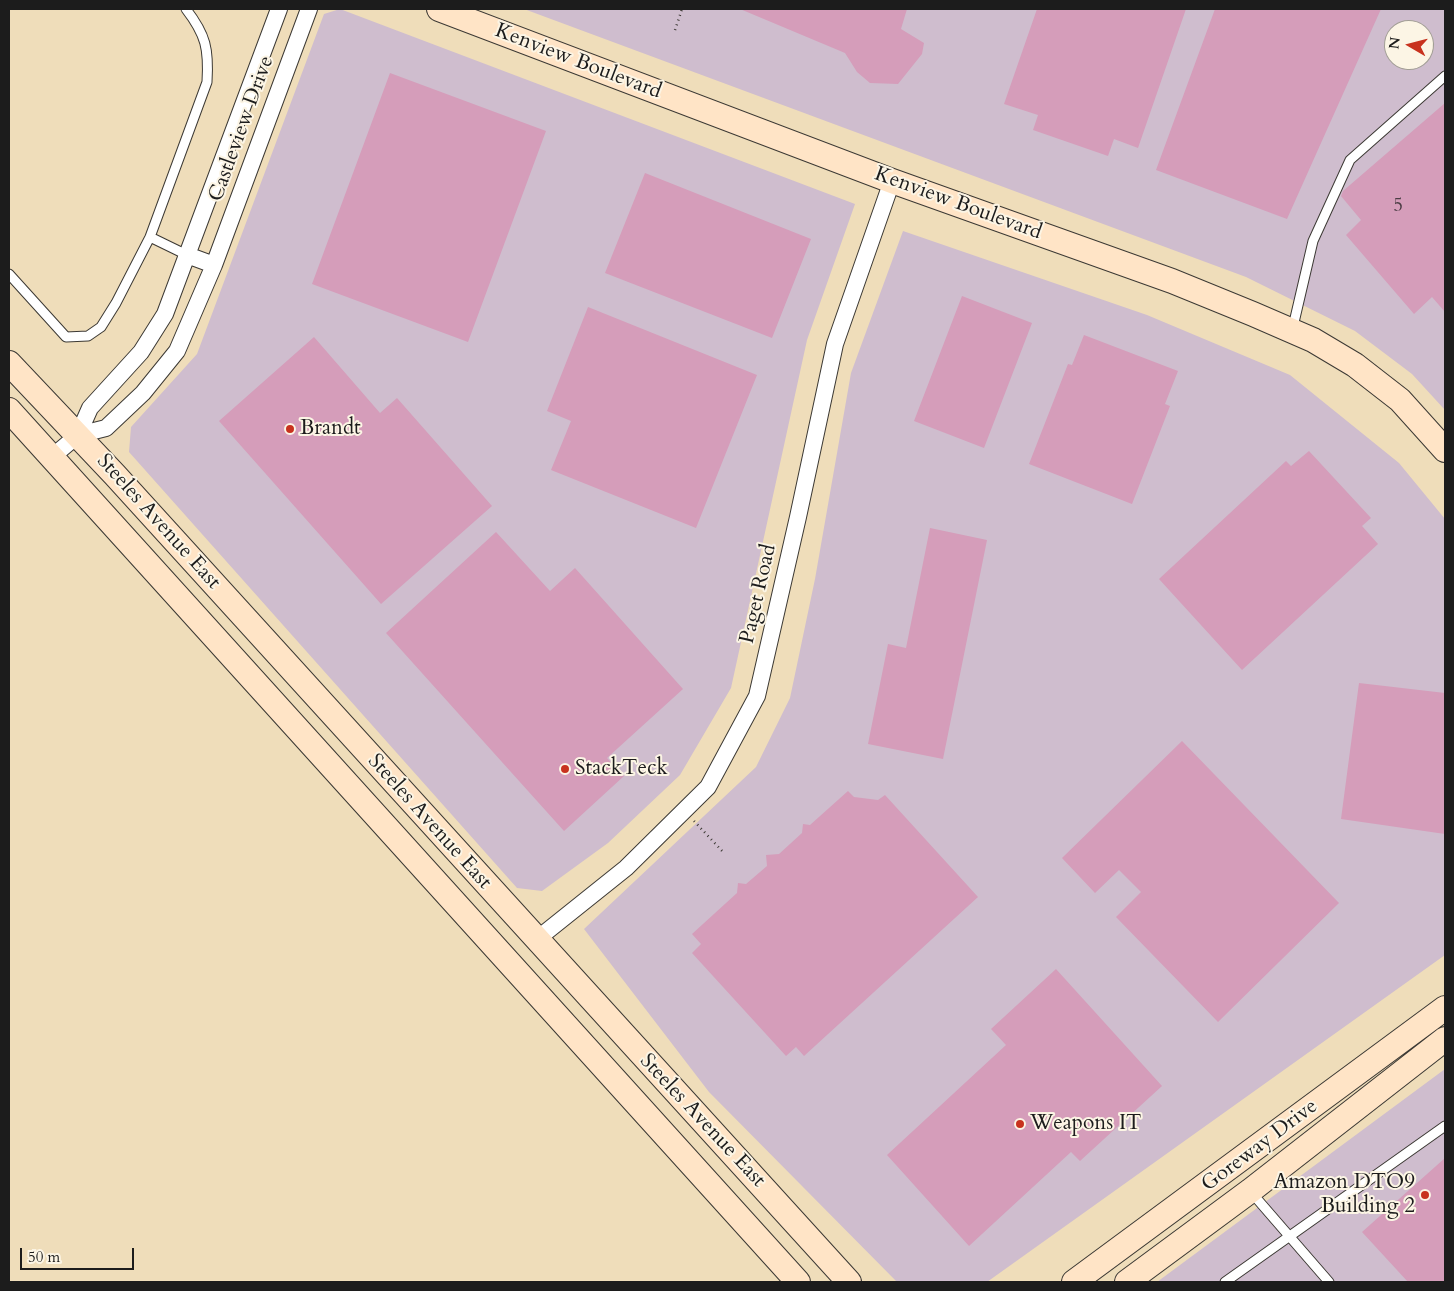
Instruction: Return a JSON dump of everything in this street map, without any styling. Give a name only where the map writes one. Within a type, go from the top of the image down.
[{"type":"main road","name":"Kenview Boulevard","points":[[439,9],[892,181],[1172,281],[1313,340],[1363,371],[1400,400],[1444,447]]},
{"type":"main road","name":"Steeles Avenue East","points":[[9,363],[78,435],[849,1282]]},
{"type":"main road","name":"Steeles Avenue East","points":[[9,410],[798,1282]]},
{"type":"main road","name":"Goreway Drive","points":[[1074,1282],[1445,1008]]},
{"type":"main road","name":"Goreway Drive","points":[[1127,1282],[1250,1191],[1445,1039]]},
{"type":"street","name":"Castleview Drive","points":[[52,457],[78,435],[90,408],[141,352],[165,314],[279,9]]},
{"type":"street","name":"Castleview Drive","points":[[78,435],[106,428],[149,386],[177,351],[214,265],[309,9]]},
{"type":"street","name":"Paget Road","points":[[536,940],[626,868],[708,787],[756,696],[798,517],[835,344],[892,181]]},
{"type":"street","points":[[187,255],[214,265]]},
{"type":"lane","points":[[9,274],[66,336],[88,336],[101,327],[116,303],[150,237],[207,82],[209,55],[199,26],[186,9]]},
{"type":"lane","points":[[1292,331],[1313,241],[1350,160],[1445,76]]},
{"type":"lane","points":[[150,237],[187,255]]},
{"type":"lane","points":[[1225,1282],[1445,1126]]},
{"type":"lane","points":[[1250,1191],[1330,1282]]},
{"type":"path","points":[[675,30],[682,9]]},
{"type":"path","points":[[685,810],[724,852]]},
{"type":"shaded area","points":[[340,9],[855,204],[807,340],[731,688],[680,775],[608,843],[542,891],[517,888],[129,452],[131,427],[197,354],[324,14]]},
{"type":"shaded area","points":[[524,9],[1445,9],[1445,410],[1412,374],[1355,331],[1246,277]]},
{"type":"shaded area","points":[[903,231],[1147,315],[1290,375],[1399,463],[1445,519],[1445,955],[987,1282],[897,1282],[709,1092],[584,929],[756,767],[790,698],[815,579],[851,373]]},
{"type":"shaded area","points":[[1445,1069],[1445,1282],[1157,1282]]},
{"type":"building","points":[[740,9],[907,9],[901,29],[924,43],[922,54],[898,84],[870,83],[857,72],[845,53]]},
{"type":"building","points":[[1037,9],[1186,9],[1138,148],[1114,139],[1108,156],[1033,130],[1038,115],[1004,104]]},
{"type":"building","points":[[1215,9],[1381,9],[1287,219],[1156,170]]},
{"type":"building","points":[[390,73],[546,131],[468,342],[312,284]]},
{"type":"building","points":[[1445,103],[1445,312],[1432,297],[1414,314],[1346,235],[1361,220],[1341,196],[1343,191]]},
{"type":"building","points":[[645,173],[811,239],[772,338],[605,273]]},
{"type":"building","points":[[962,296],[1032,323],[984,448],[914,421]]},
{"type":"building","points":[[588,307],[757,375],[696,528],[551,470],[571,421],[547,411]]},
{"type":"building","points":[[1084,335],[1178,371],[1165,404],[1170,406],[1132,504],[1029,464],[1068,364],[1072,365]]},
{"type":"building","points":[[314,337],[380,413],[397,398],[492,506],[381,604],[219,421]]},
{"type":"building","points":[[1309,451],[1371,518],[1362,526],[1378,544],[1242,670],[1159,579],[1286,461],[1291,466]]},
{"type":"building","points":[[930,528],[987,540],[943,759],[868,744],[888,644],[906,648]]},
{"type":"building","points":[[496,532],[550,591],[575,568],[683,689],[607,758],[624,776],[564,831],[386,633]]},
{"type":"building","points":[[1359,683],[1445,693],[1445,834],[1341,819]]},
{"type":"building","points":[[1182,741],[1339,903],[1218,1022],[1116,917],[1141,892],[1119,870],[1095,893],[1062,858]]},
{"type":"building","points":[[848,791],[854,797],[878,800],[885,795],[978,897],[804,1056],[796,1047],[786,1056],[692,953],[701,944],[692,934],[737,893],[738,883],[746,884],[767,866],[766,855],[779,854],[802,833],[803,824],[810,825]]},
{"type":"building","name":"Weapons IT","points":[[1056,969],[1162,1086],[1080,1161],[1071,1152],[969,1246],[887,1155],[1006,1045],[991,1029]]},
{"type":"building","name":"Amazon DTO9 Building 2","points":[[1445,1158],[1445,1282],[1408,1282],[1362,1232]]},
{"type":"place","name":"Brandt","points":[[290,429]]},
{"type":"place","name":"StackTeck","points":[[565,769]]},
{"type":"place","name":"Weapons IT","points":[[1020,1124]]},
{"type":"place","name":"Amazon DTO9 Building 2","points":[[1425,1195]]}]
